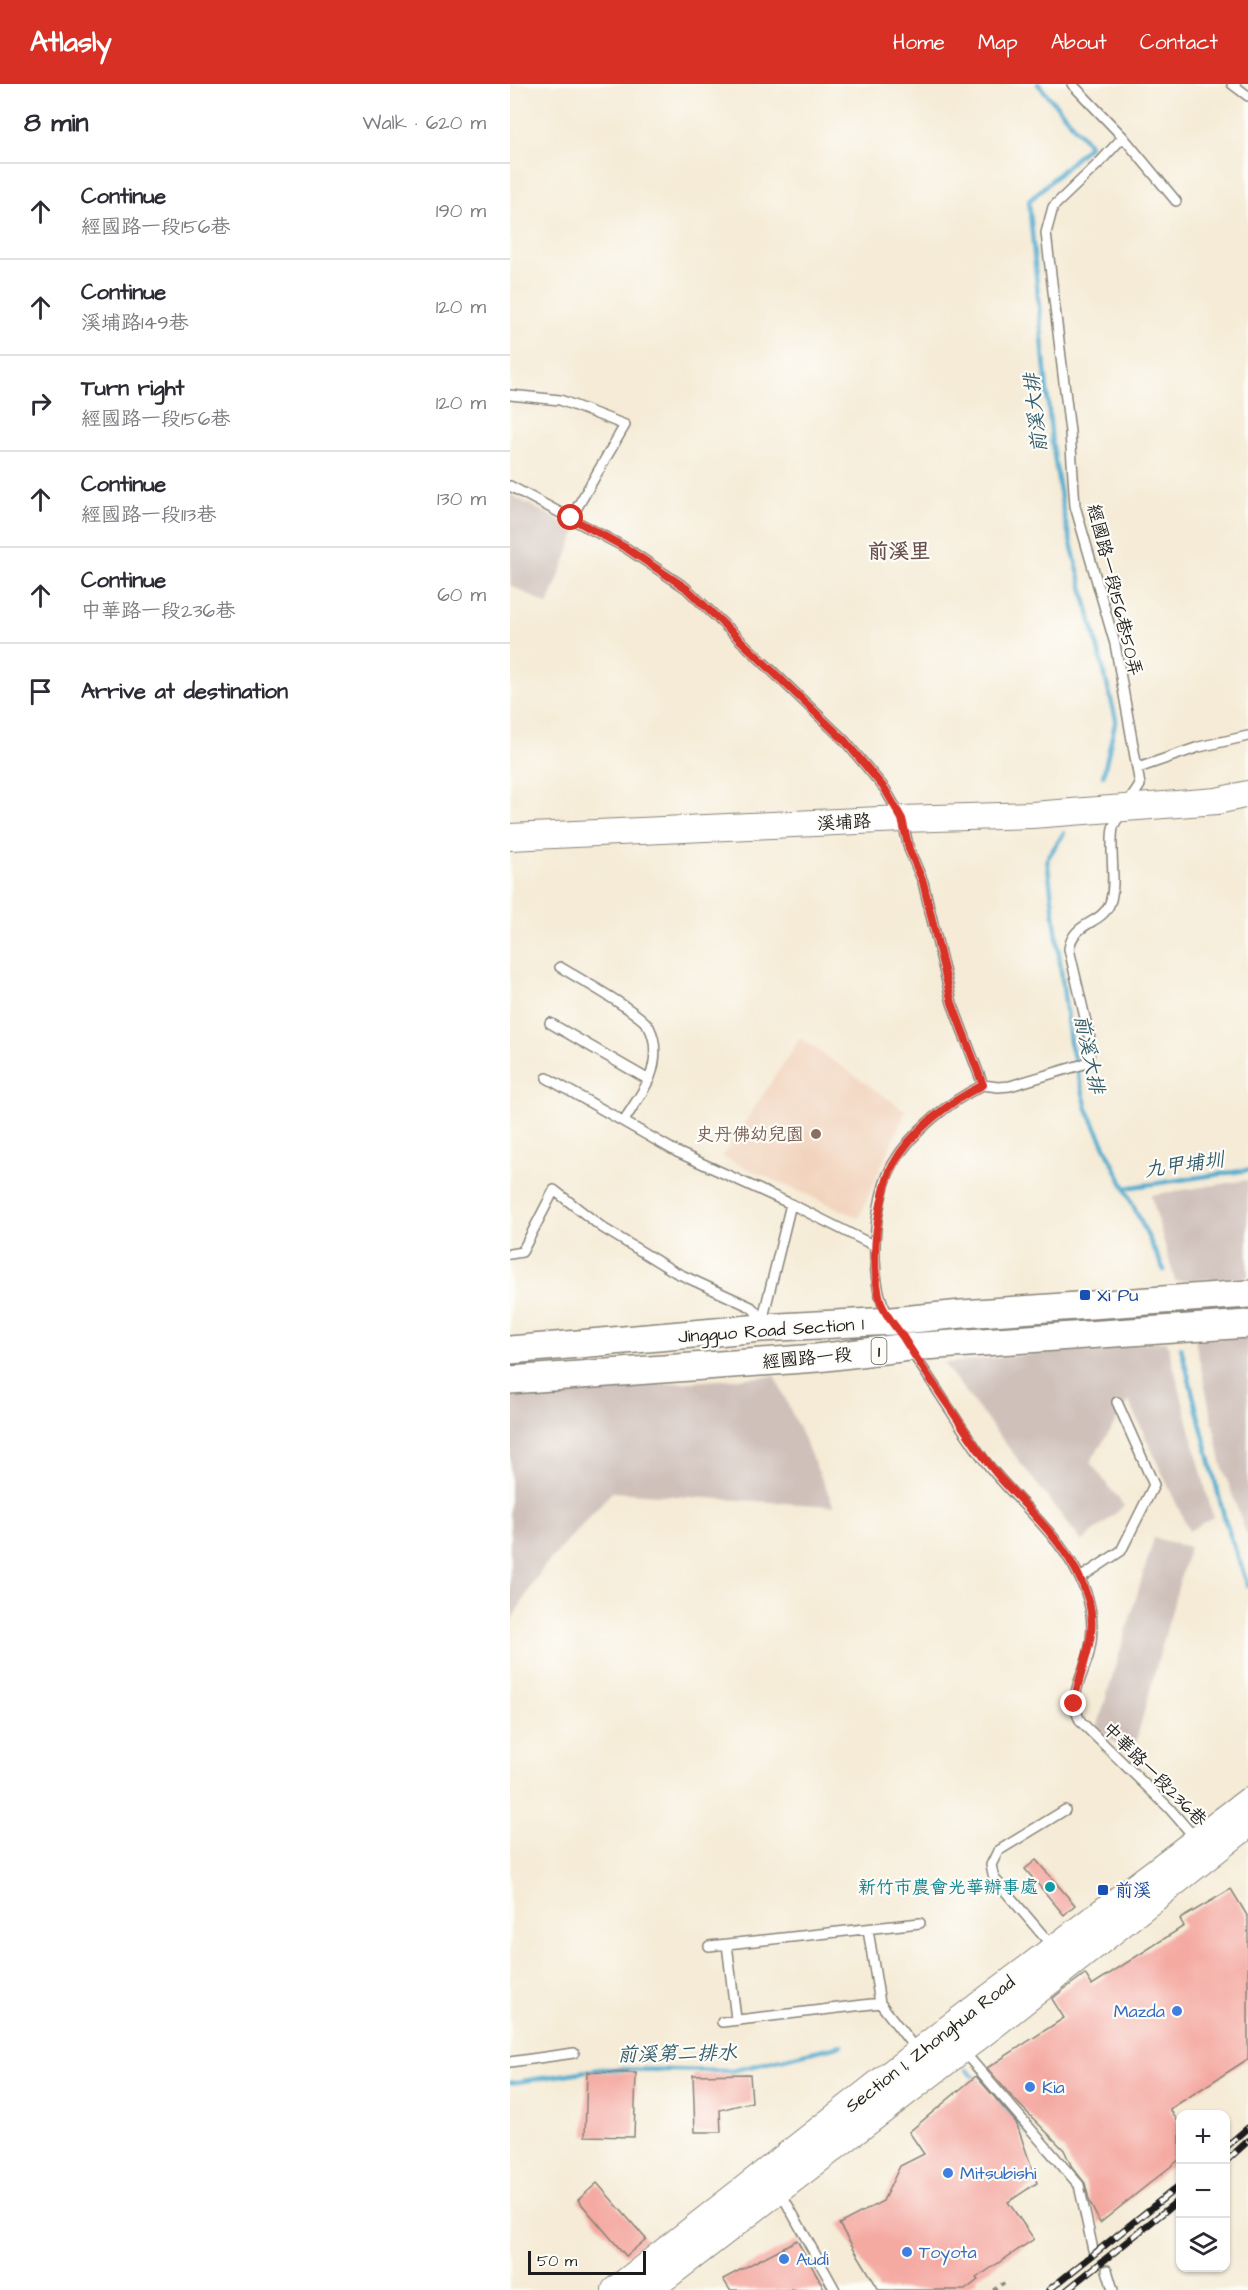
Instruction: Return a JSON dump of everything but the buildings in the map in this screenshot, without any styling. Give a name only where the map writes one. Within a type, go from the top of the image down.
[{"type":"main road","name":"Jingguo Road Section 1","points":[[510,1350],[761,1328],[901,1334],[962,1314],[1248,1294]]},
{"type":"main road","name":"經國路一段","points":[[510,1380],[817,1359],[901,1334],[1248,1324]]},
{"type":"street","name":"溪埔路","points":[[510,837],[1032,815],[1217,801],[1248,794]]},
{"type":"street","name":"Section 1, Zhonghua Road","points":[[615,2290],[954,2040],[1203,1847],[1248,1801]]},
{"type":"street","name":"Section 1, Zhonghua Road","points":[[954,2040],[1053,1948],[1203,1847],[1248,1825]]},
{"type":"street","name":"Section 1, Zhonghua Road","points":[[649,2290],[779,2190],[926,2061]]},
{"type":"lane","points":[[1072,84],[1123,137],[1176,201]]},
{"type":"lane","points":[[1232,84],[1248,96]]},
{"type":"lane","name":"經國路一段156巷50弄","points":[[983,1085],[1010,1086],[1084,1064],[1089,1059],[1090,1038],[1069,949],[1070,939],[1076,932],[1106,912],[1111,900],[1113,826],[1140,785],[1115,644],[1075,506],[1070,432],[1046,233],[1053,207],[1099,164],[1123,137]]},
{"type":"lane","points":[[510,394],[560,400],[625,425],[571,518]]},
{"type":"lane","points":[[510,486],[626,548],[686,588],[845,741],[885,789],[902,819],[909,849],[923,882],[952,1003],[983,1085],[935,1117],[922,1129],[893,1165],[880,1209],[875,1246],[876,1276],[882,1306],[986,1462],[1053,1536],[1080,1578],[1121,1551],[1154,1485],[1117,1402]]},
{"type":"lane","points":[[1138,768],[1199,747],[1248,736]]},
{"type":"lane","points":[[560,967],[636,1014],[648,1025],[654,1039],[655,1051],[649,1080],[624,1121]]},
{"type":"lane","points":[[550,1023],[649,1080]]},
{"type":"lane","points":[[547,1078],[677,1152],[791,1204],[875,1246]]},
{"type":"lane","points":[[510,1254],[522,1252],[554,1190],[603,1228],[675,1272],[751,1307],[759,1319],[761,1328]]},
{"type":"lane","points":[[761,1328],[791,1204]]},
{"type":"lane","name":"中華路一段236巷","points":[[1080,1578],[1089,1599],[1092,1626],[1089,1653],[1075,1696],[1075,1713],[1080,1722],[1169,1808],[1203,1847]]},
{"type":"lane","points":[[1053,1948],[994,1878],[991,1865],[998,1851],[1065,1810]]},
{"type":"lane","points":[[709,1946],[920,1923]]},
{"type":"lane","points":[[868,1930],[880,2003],[926,2061]]},
{"type":"lane","points":[[727,1944],[736,2019]]},
{"type":"lane","points":[[722,2022],[880,2003]]},
{"type":"lane","points":[[954,2040],[1079,2185],[1092,2250]]},
{"type":"lane","points":[[510,2062],[574,2053]]},
{"type":"lane","points":[[779,2190],[835,2290]]},
{"type":"lane","points":[[1107,2270],[1113,2290]]},
{"type":"path","points":[[993,2290],[1007,2281]]},
{"type":"shaded area","points":[[510,494],[577,530],[548,605],[510,585]]},
{"type":"shaded area","name":"史丹佛幼兒園","points":[[800,1038],[906,1111],[859,1218],[722,1157]]},
{"type":"shaded area","points":[[1248,1180],[1248,1277],[1175,1281],[1151,1195]]},
{"type":"shaded area","points":[[1248,1336],[1248,1538],[1222,1466],[1195,1340]]},
{"type":"shaded area","points":[[1167,1341],[1213,1517],[1189,1531],[1129,1401],[1090,1462],[1124,1506],[1082,1542],[943,1363]]},
{"type":"shaded area","points":[[775,1376],[834,1506],[612,1492],[543,1568],[510,1622],[510,1395]]},
{"type":"shaded area","points":[[1154,1538],[1189,1547],[1132,1756],[1097,1728]]},
{"type":"waterway","name":"前溪大排","points":[[1038,84],[1090,145],[1029,201],[1052,443],[1064,516],[1116,719],[1103,776]]},
{"type":"waterway","name":"前溪大排","points":[[1064,833],[1047,859],[1070,1042],[1087,1109],[1164,1270]]},
{"type":"waterway","name":"九甲埔圳","points":[[1125,1188],[1248,1170]]},
{"type":"waterway","name":"前溪大排","points":[[1181,1348],[1225,1520],[1248,1586]]},
{"type":"waterway","name":"前溪第二排水","points":[[510,2083],[601,2069],[732,2071],[842,2045]]},
{"type":"waterway","points":[[967,2070],[979,2082]]},
{"type":"waterway","points":[[997,2101],[1033,2138]]},
{"type":"waterway","points":[[1058,2167],[1076,2191]]},
{"type":"railway","points":[[1230,2144],[1248,2128]]},
{"type":"railway","points":[[1230,2157],[1248,2141]]},
{"type":"railway","points":[[1049,2290],[1176,2188]]},
{"type":"railway","points":[[1067,2290],[1176,2202]]},
{"type":"place","name":"史丹佛幼兒園","points":[[816,1134]]},
{"type":"place","name":"Xi Pu","points":[[1085,1295]]},
{"type":"place","name":"新竹市農會光華辦事處","points":[[1050,1887]]},
{"type":"place","name":"前溪","points":[[1103,1890]]},
{"type":"place","name":"Mazda","points":[[1177,2011]]},
{"type":"place","name":"Kia","points":[[1030,2087]]},
{"type":"place","name":"Mitsubishi","points":[[948,2173]]},
{"type":"place","name":"Toyota","points":[[907,2252]]},
{"type":"place","name":"Audi","points":[[784,2259]]},
{"type":"district","name":"前溪里","points":[[899,551]]},
{"type":"route","points":[[571,518],[626,548],[686,588],[845,741],[885,789],[902,819],[909,849],[923,882],[952,1003],[983,1085],[951,1104],[935,1117],[902,1151],[893,1165],[887,1179],[878,1218],[875,1246],[876,1276],[882,1306],[909,1347],[986,1462],[1053,1536],[1069,1558],[1084,1587],[1089,1599],[1092,1626],[1089,1653],[1077,1686],[1074,1704]]}]
